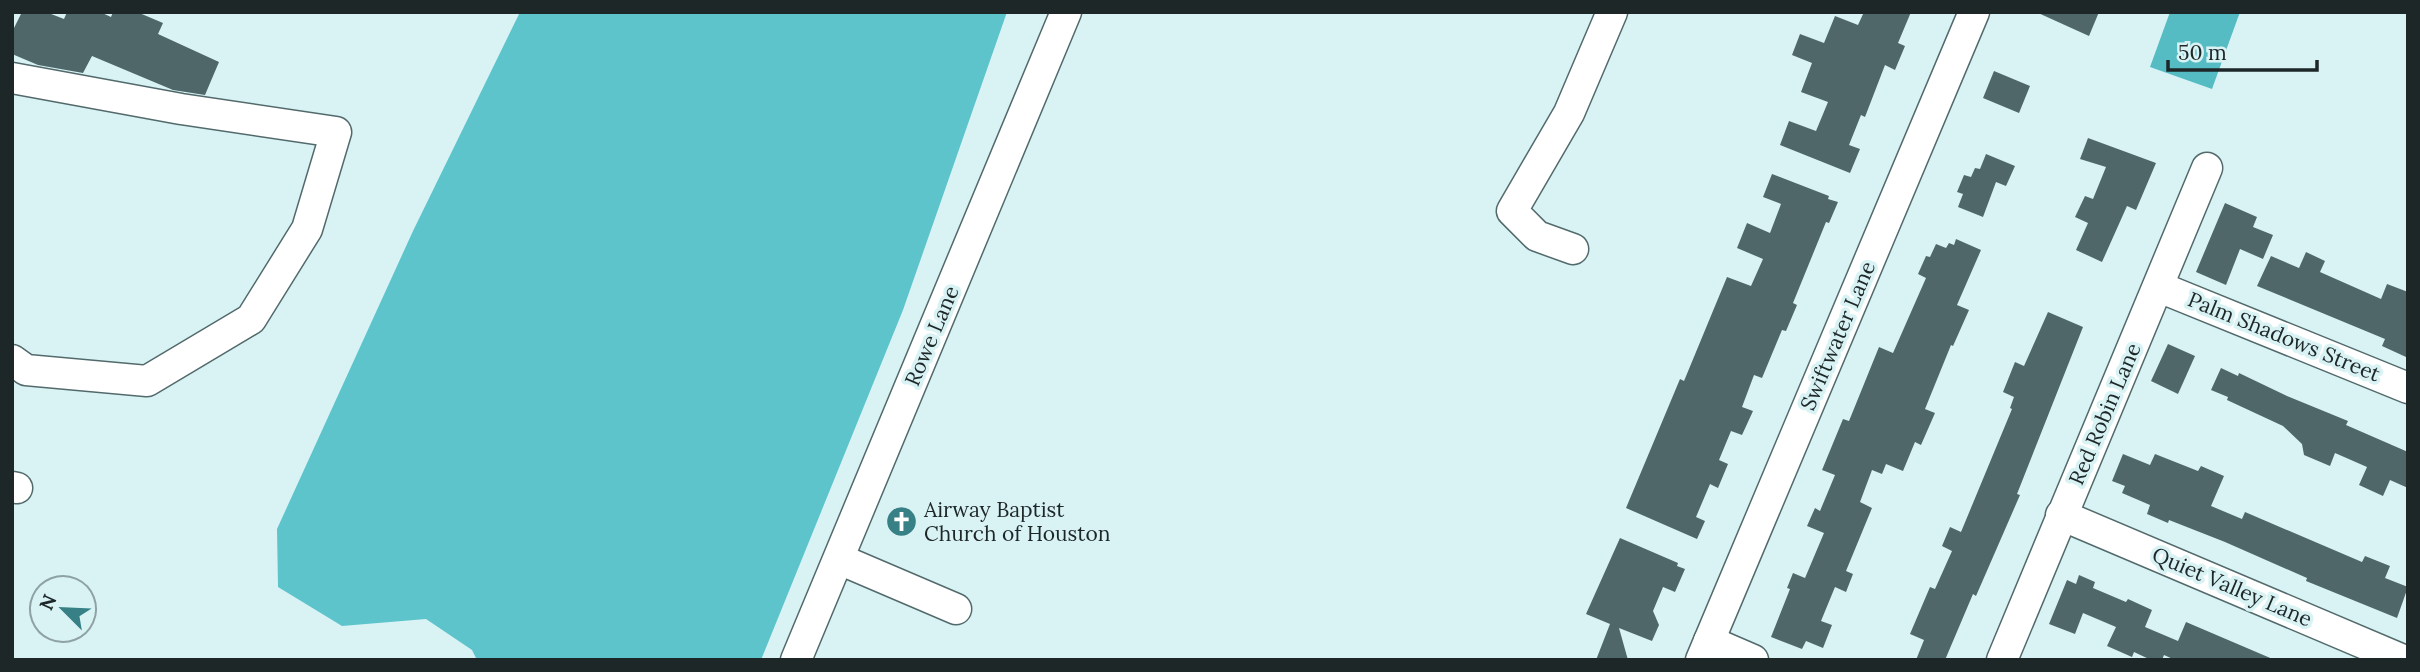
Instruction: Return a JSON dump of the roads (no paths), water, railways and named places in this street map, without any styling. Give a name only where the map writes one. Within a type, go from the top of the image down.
[{"type":"street","name":"Rowe Lane","points":[[796,660],[1066,12]]},
{"type":"street","points":[[1573,249],[1537,236],[1512,211],[1569,113],[1612,12]]},
{"type":"street","name":"Swiftwater Lane","points":[[1705,650],[1974,12]]},
{"type":"street","points":[[12,78],[181,109],[336,132],[307,229],[251,319],[147,382],[26,370],[12,360]]},
{"type":"street","name":"Red Robin Lane","points":[[2002,660],[2207,168]]},
{"type":"street","name":"Palm Shadows Street","points":[[2159,287],[2408,388]]},
{"type":"street","name":"Quiet Valley Lane","points":[[2061,515],[2403,660]]},
{"type":"street","points":[[838,559],[956,609]]},
{"type":"street","points":[[1705,650],[1753,660]]},
{"type":"place","name":"Airway Baptist Church of Houston","points":[[901,522]]}]
